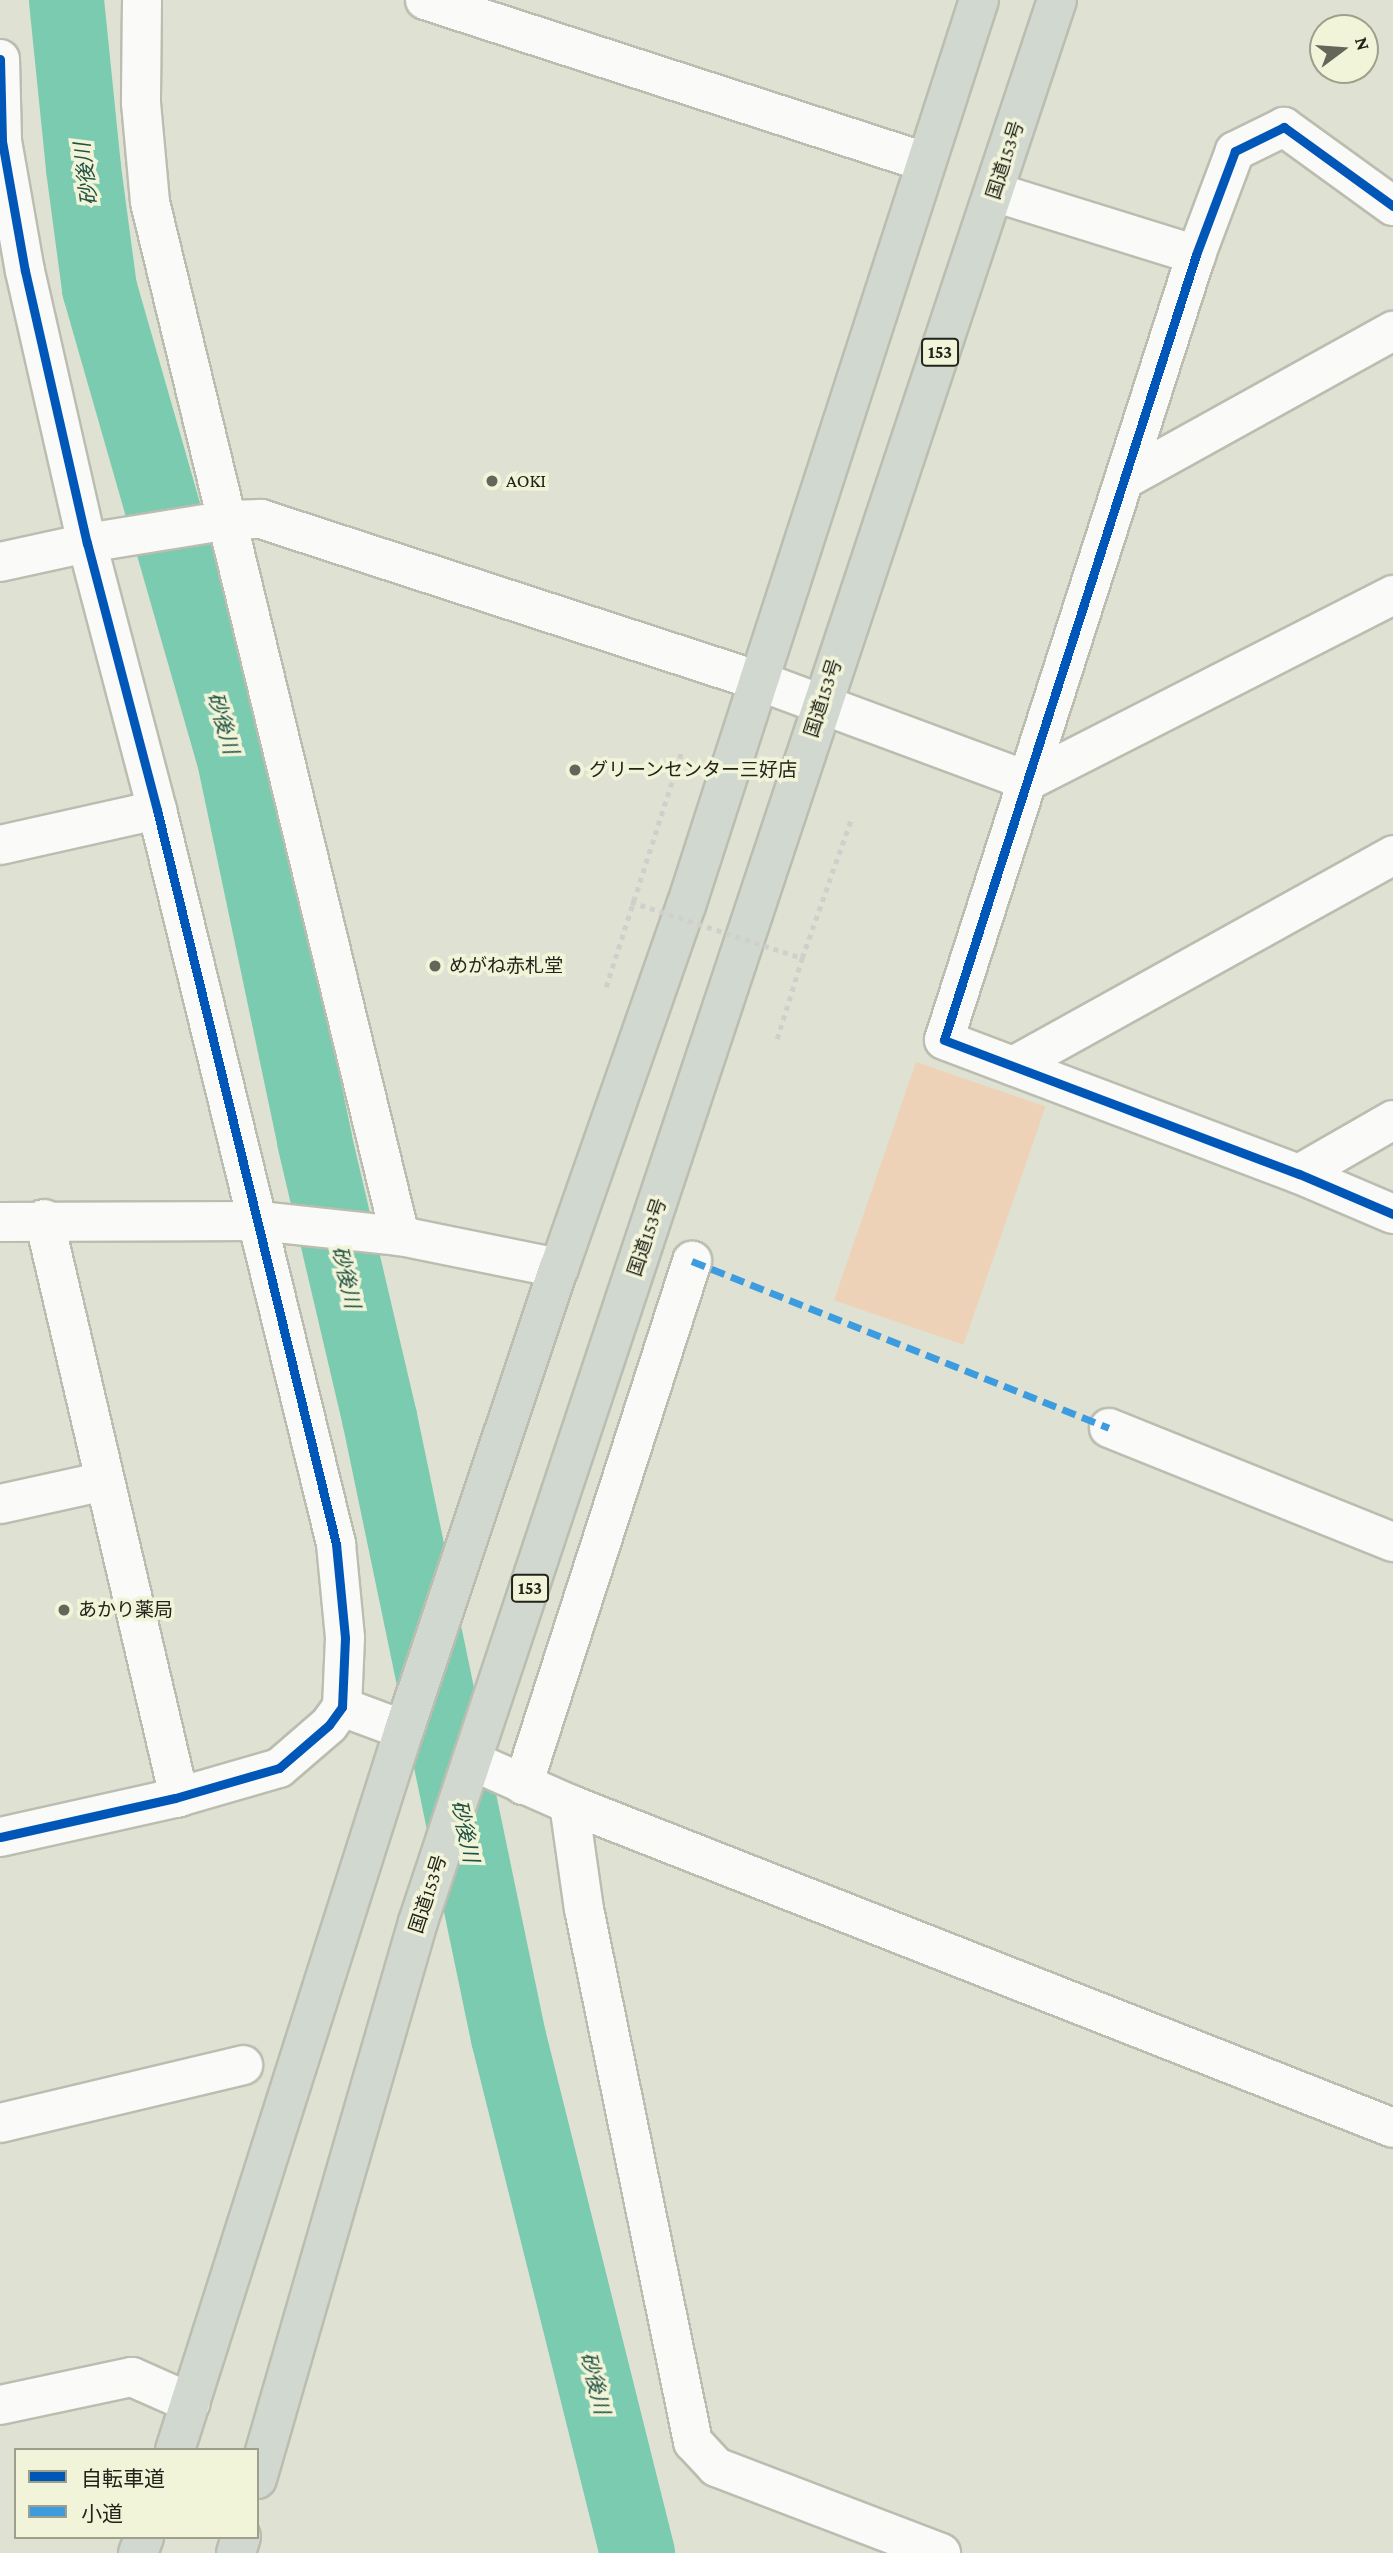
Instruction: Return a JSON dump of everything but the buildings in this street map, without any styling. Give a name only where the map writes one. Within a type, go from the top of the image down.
[{"type":"highway","points":[[176,2448],[404,1730],[559,1268],[686,906],[979,0]]},
{"type":"highway","name":"国道153号","points":[[259,2473],[418,1922],[698,1084],[821,703],[1057,0]]},
{"type":"street","points":[[142,0],[141,103],[150,202],[400,1236]]},
{"type":"street","points":[[425,0],[925,162]]},
{"type":"street","points":[[0,59],[2,141],[13,274],[157,810],[259,1221],[336,1544],[345,1638],[342,1707],[329,1725],[279,1768],[179,1797],[0,1837]]},
{"type":"street","points":[[1393,206],[1284,127],[1235,151],[1196,255],[944,1040],[1298,1174],[1393,1213]]},
{"type":"street","points":[[995,191],[1196,255]]},
{"type":"street","points":[[1124,480],[1393,331]]},
{"type":"street","points":[[0,562],[87,543],[229,520],[261,519],[759,681],[1028,781],[1388,610]]},
{"type":"street","points":[[0,845],[157,810]]},
{"type":"street","points":[[1013,1066],[1393,855]]},
{"type":"street","points":[[1298,1174],[1393,1119]]},
{"type":"street","points":[[0,1222],[44,1219],[259,1221],[400,1236],[559,1268]]},
{"type":"street","points":[[44,1219],[179,1797]]},
{"type":"street","points":[[523,1785],[692,1261]]},
{"type":"street","points":[[1110,1427],[1393,1542]]},
{"type":"street","points":[[0,1504],[105,1480]]},
{"type":"street","points":[[342,1707],[404,1730]]},
{"type":"street","points":[[472,1762],[569,1804],[1393,2128]]},
{"type":"street","points":[[569,1804],[584,1909],[693,2442],[716,2467],[941,2553]]},
{"type":"street","points":[[0,2123],[243,2065]]},
{"type":"street","points":[[0,2405],[132,2377],[191,2403]]},
{"type":"path","points":[[606,988],[631,902],[682,750]]},
{"type":"path","points":[[777,1039],[802,958],[852,817]]},
{"type":"path","points":[[631,902],[802,958]]},
{"type":"shaded area","points":[[916,1062],[1046,1107],[963,1345],[834,1300]]},
{"type":"waterway","name":"砂後川","points":[[66,0],[83,168],[99,288],[233,754],[314,1140],[379,1417],[508,2037],[637,2553]]},
{"type":"marked path","points":[[692,1261],[1109,1428]]},
{"type":"cycle path","points":[[0,59],[2,141],[25,271],[87,543],[157,810],[336,1544],[345,1638],[342,1707],[329,1725],[279,1768],[175,1798],[0,1837]]},
{"type":"cycle path","points":[[1393,206],[1284,127],[1235,151],[1196,255],[944,1040],[1299,1174],[1393,1214]]},
{"type":"place","name":"AOKI","points":[[492,481]]},
{"type":"place","name":"グリーンセンター三好店","points":[[575,770]]},
{"type":"place","name":"めがね赤札堂","points":[[435,966]]},
{"type":"place","name":"あかり薬局","points":[[64,1610]]}]
